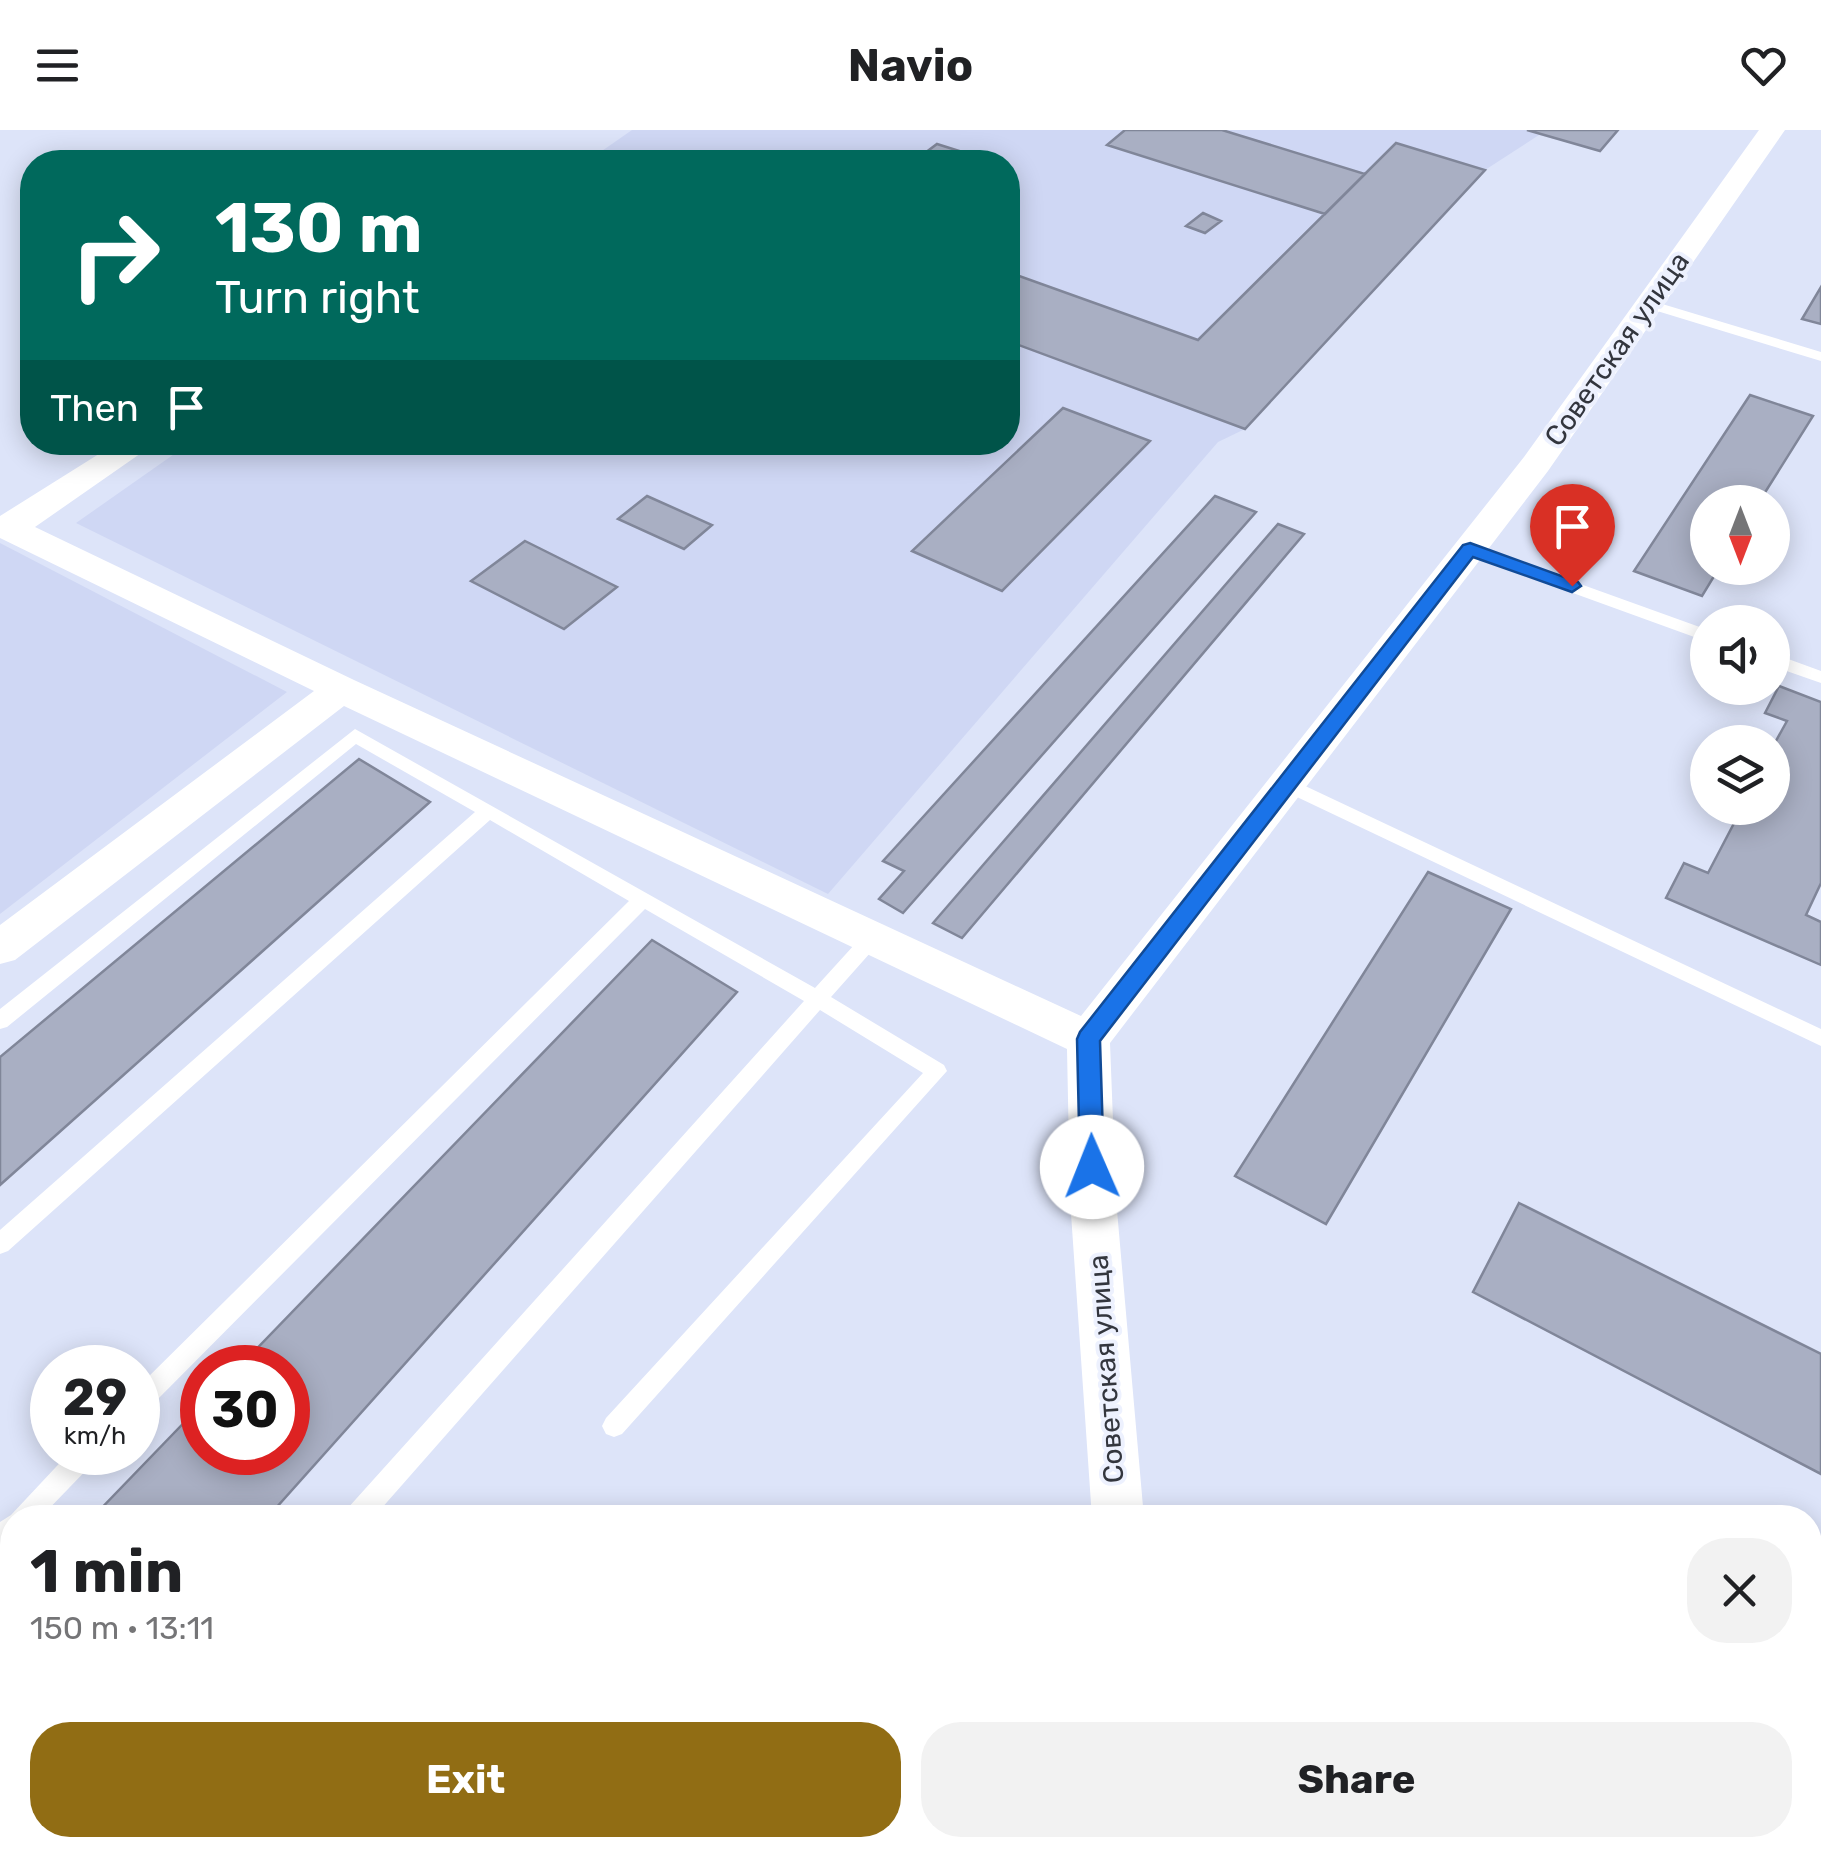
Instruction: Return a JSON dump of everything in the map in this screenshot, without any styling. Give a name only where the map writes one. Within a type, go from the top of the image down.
[{"type":"street","name":"Советская улица","points":[[1117,1505],[1093,1199],[1088,1039],[1536,464],[1772,130]]},
{"type":"street","points":[[5,528],[120,455]]},
{"type":"street","points":[[5,528],[1088,1039]]},
{"type":"street","points":[[0,948],[341,689]]},
{"type":"lane","points":[[1649,304],[1821,357]]},
{"type":"lane","points":[[1470,549],[1690,629]]},
{"type":"lane","points":[[1790,666],[1821,677]]},
{"type":"lane","points":[[0,1021],[354,735],[818,998],[938,1071],[614,1426]]},
{"type":"lane","points":[[1284,783],[1821,1038]]},
{"type":"lane","points":[[0,1244],[488,811]]},
{"type":"lane","points":[[160,1381],[643,900]]},
{"type":"lane","points":[[368,1505],[872,938]]},
{"type":"lane","points":[[35,1505],[65,1475]]},
{"type":"shaded area","points":[[632,130],[1618,130],[1600,151],[1539,135],[1485,170],[1245,429],[1218,442],[828,894],[76,523],[173,455],[1020,455],[1020,150],[603,150]]},
{"type":"shaded area","points":[[0,543],[287,692],[0,914]]},
{"type":"building","points":[[1125,130],[1222,130],[1365,174],[1325,214],[1107,145]]},
{"type":"building","points":[[1527,130],[1618,130],[1600,151]]},
{"type":"building","points":[[1396,143],[1485,170],[1245,429],[1020,345],[1020,276],[1198,340]]},
{"type":"building","points":[[937,144],[956,150],[929,150]]},
{"type":"building","points":[[1203,213],[1221,221],[1205,233],[1186,226]]},
{"type":"building","points":[[1821,287],[1821,324],[1802,319]]},
{"type":"building","points":[[1750,395],[1813,416],[1770,485],[1691,485]]},
{"type":"building","points":[[1063,408],[1150,441],[1002,591],[912,551],[1013,455],[1020,455],[1020,449]]},
{"type":"building","points":[[1690,486],[1690,585],[1709,585],[1702,596],[1634,571]]},
{"type":"building","points":[[647,496],[712,525],[684,549],[618,519]]},
{"type":"building","points":[[1215,496],[1256,512],[903,913],[879,899],[904,871],[883,861]]},
{"type":"building","points":[[1278,524],[1304,534],[962,938],[933,923]]},
{"type":"building","points":[[525,541],[617,587],[564,629],[471,581]]},
{"type":"building","points":[[1790,690],[1821,702],[1821,883],[1806,915],[1821,922],[1821,965],[1666,898],[1684,863],[1708,873],[1733,825],[1790,825],[1790,725],[1765,713],[1769,705],[1790,705]]},
{"type":"building","points":[[359,759],[430,802],[0,1185],[0,1057]]},
{"type":"building","points":[[1428,872],[1511,909],[1326,1224],[1235,1176]]},
{"type":"building","points":[[652,940],[737,992],[310,1470],[310,1345],[260,1345]]},
{"type":"building","points":[[1519,1203],[1821,1354],[1821,1474],[1473,1292]]},
{"type":"building","points":[[180,1427],[180,1475],[305,1475],[279,1505],[105,1505],[133,1475],[160,1475],[160,1448]]},
{"type":"route","points":[[1092,1167],[1088,1039],[1470,549],[1572,586]]}]
